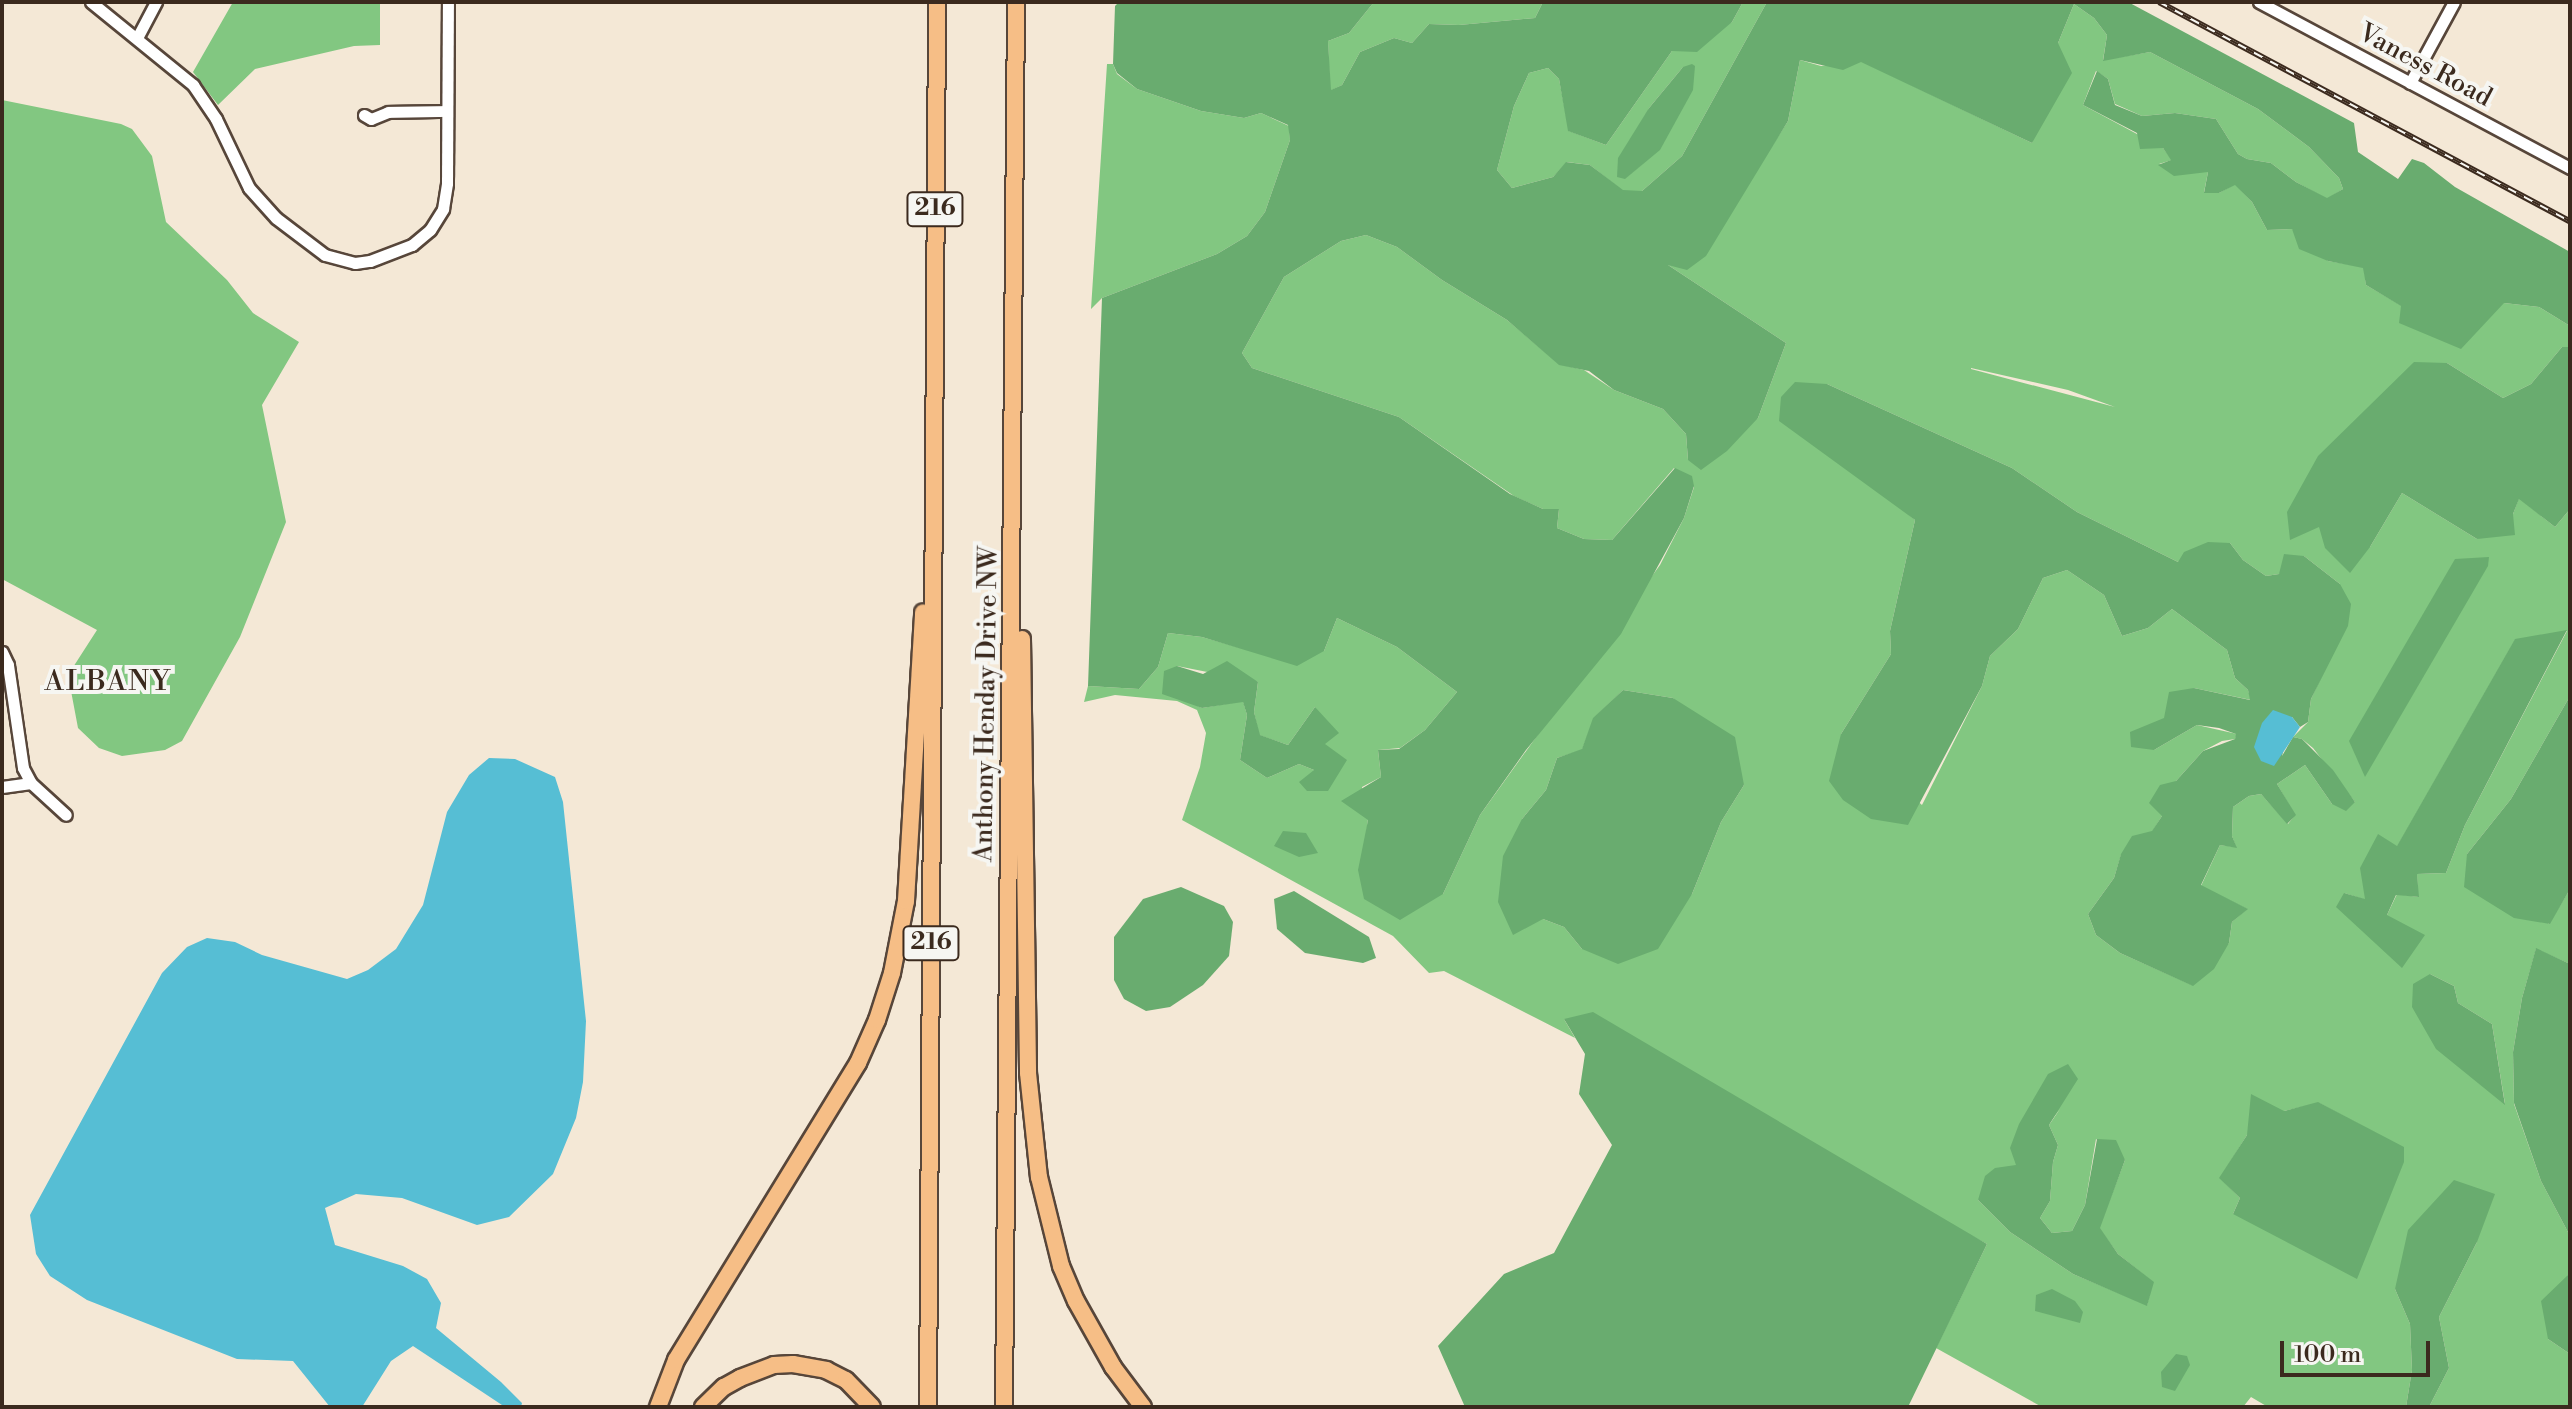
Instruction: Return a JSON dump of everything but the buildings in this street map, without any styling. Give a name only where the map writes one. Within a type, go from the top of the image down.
[{"type":"highway","name":"Anthony Henday Drive NW","points":[[928,1407],[937,2]]},
{"type":"highway","name":"Anthony Henday Drive NW","points":[[1006,1407],[1016,2]]},
{"type":"highway","points":[[658,1407],[676,1360],[718,1287],[858,1063],[877,1020],[892,973],[906,901],[934,480]]},
{"type":"highway","points":[[1013,503],[1022,579],[1028,1073],[1039,1177],[1061,1266],[1076,1301],[1113,1367],[1143,1407]]},
{"type":"highway","points":[[703,1407],[724,1387],[740,1378],[774,1365],[793,1364],[826,1370],[846,1380],[872,1407]]},
{"type":"street","points":[[91,2],[186,78],[201,96],[241,175],[266,208],[317,250],[340,260],[370,261],[412,245],[430,230],[445,197],[448,2]]},
{"type":"street","points":[[137,38],[156,2]]},
{"type":"street","name":"Vaness Road","points":[[2259,2],[2570,168]]},
{"type":"street","points":[[2410,83],[2454,2]]},
{"type":"street","points":[[364,115],[371,119],[388,112],[447,111]]},
{"type":"street","points":[[2,652],[8,665],[20,758],[31,783],[66,815]]},
{"type":"street","points":[[2,787],[31,783]]},
{"type":"green space","points":[[233,2],[380,2],[380,45],[354,46],[255,69],[218,105],[193,72]]},
{"type":"green space","points":[[1119,2],[1374,2],[1349,33],[1328,41],[1331,90],[1342,85],[1360,52],[1394,38],[1412,43],[1429,24],[1459,25],[1535,18],[1543,2],[1743,2],[1732,22],[1697,52],[1672,51],[1606,145],[1568,131],[1559,79],[1548,68],[1529,73],[1514,106],[1497,170],[1512,188],[1553,177],[1566,162],[1590,165],[1623,190],[1642,191],[1682,156],[1767,2],[2128,2],[2354,123],[2358,152],[2398,179],[2412,159],[2424,163],[2455,187],[2570,252],[2570,326],[2539,307],[2504,303],[2461,349],[2399,323],[2401,306],[2366,285],[2363,268],[2328,261],[2299,249],[2292,229],[2267,230],[2252,202],[2235,185],[2219,193],[2204,193],[2208,172],[2174,176],[2158,165],[2171,160],[2163,148],[2140,149],[2137,133],[2083,105],[2097,71],[2108,79],[2115,105],[2142,116],[2175,113],[2216,119],[2238,154],[2247,159],[2271,163],[2296,182],[2327,198],[2343,189],[2339,178],[2309,147],[2258,109],[2150,52],[2103,61],[2107,35],[2094,18],[2074,4],[2058,43],[2072,73],[2032,143],[1861,62],[1843,70],[1800,60],[1788,121],[1706,256],[1687,270],[1668,265],[1786,343],[1758,418],[1727,451],[1701,470],[1688,460],[1686,434],[1663,409],[1614,390],[1589,371],[1559,365],[1507,320],[1442,280],[1397,247],[1366,235],[1341,241],[1284,277],[1242,353],[1252,368],[1399,417],[1510,494],[1543,509],[1559,509],[1557,528],[1584,539],[1612,540],[1675,468],[1692,476],[1694,486],[1684,518],[1621,634],[1526,750],[1480,815],[1443,894],[1400,920],[1364,899],[1358,870],[1368,820],[1341,801],[1381,777],[1378,750],[1399,749],[1425,730],[1457,692],[1397,647],[1337,618],[1324,651],[1297,666],[1202,637],[1168,633],[1158,667],[1139,689],[1088,686],[1102,298],[1217,254],[1247,236],[1265,212],[1290,140],[1288,125],[1261,113],[1244,118],[1201,111],[1137,89],[1117,73],[1113,64],[1115,6]]},
{"type":"green space","points":[[1374,2],[1543,2],[1535,18],[1459,25],[1429,24],[1412,43],[1394,38],[1360,52],[1342,85],[1330,91],[1328,41],[1349,33]]},
{"type":"green space","points":[[1743,2],[1767,2],[1682,156],[1642,191],[1623,191],[1590,165],[1567,162],[1553,177],[1512,188],[1497,170],[1514,106],[1529,73],[1548,68],[1559,79],[1569,131],[1606,145],[1672,51],[1732,22]],"holes":[[[1683,67],[1641,165],[1625,178],[1649,108]]]},
{"type":"green space","points":[[2074,4],[2094,18],[2107,35],[2103,60],[2150,52],[2258,109],[2309,147],[2339,178],[2343,189],[2327,199],[2296,182],[2271,163],[2247,159],[2238,154],[2216,119],[2175,113],[2142,116],[2115,104],[2108,79],[2096,71],[2083,105],[2163,148],[2172,160],[2159,164],[2208,172],[2204,192],[2219,193],[2235,184],[2252,202],[2267,230],[2292,229],[2328,261],[2364,267],[2366,285],[2402,306],[2504,303],[2539,307],[2570,326],[2570,347],[2562,347],[2531,384],[2503,398],[2447,363],[2320,527],[2370,547],[2402,493],[2477,539],[2513,514],[2519,498],[2555,527],[2570,509],[2570,696],[2511,799],[2467,854],[2549,924],[2570,889],[2570,964],[2536,949],[2522,998],[2513,1052],[2514,1104],[2541,1181],[2570,1236],[2568,1275],[2548,1339],[2570,1354],[2570,1407],[2429,1407],[2449,1368],[2439,1317],[2477,1242],[2395,1289],[2410,1324],[2412,1370],[2406,1407],[2268,1407],[2251,1397],[2243,1407],[2042,1407],[1936,1348],[1987,1244],[1564,1019],[1575,1038],[1444,971],[1429,973],[1393,936],[1182,820],[1200,767],[1206,733],[1197,710],[1177,701],[1115,695],[1084,702],[1088,686],[1139,689],[1158,667],[1168,633],[1202,637],[1244,649],[1324,651],[1337,618],[1397,647],[1457,692],[1425,730],[1400,748],[1378,750],[1381,777],[1362,787],[1368,819],[1366,836],[1443,894],[1480,815],[1660,565],[1684,518],[1694,487],[1674,468],[1612,540],[1584,539],[1557,528],[1559,509],[1543,509],[1514,496],[1399,417],[1252,368],[1242,353],[1284,277],[1341,241],[1366,235],[1397,247],[1442,280],[1507,320],[1559,364],[1584,370],[1614,390],[1663,409],[1686,434],[1688,460],[1758,418],[1786,343],[1665,263],[1748,184],[1788,121],[1800,60],[1821,66],[1861,61],[2032,143],[2058,43]],"holes":[[[1971,368],[2068,390],[2115,407],[1971,369]],[[1827,384],[2012,468],[2077,512],[2178,562],[2230,543],[2243,560],[2266,576],[2279,574],[2304,556],[2340,584],[2337,644],[2311,699],[2308,722],[2293,737],[2302,739],[2313,748],[2355,802],[2332,804],[2305,765],[2277,784],[2295,815],[2288,824],[2261,794],[2249,796],[2233,807],[2232,836],[2236,847],[2220,845],[2201,886],[2247,909],[2232,922],[2229,943],[2192,985],[2120,953],[2096,935],[2088,914],[2114,878],[2121,855],[2152,832],[2176,781],[2203,751],[2222,741],[2235,739],[2237,734],[2197,725],[2154,750],[2164,719],[2194,688],[2251,700],[2248,690],[2235,678],[2227,650],[2172,609],[2148,628],[2122,636],[2104,595],[2067,570],[2043,578],[2018,629],[1990,656],[1982,686],[1922,805],[1841,734],[1891,654],[1890,631],[1915,520],[1895,503]],[[2567,631],[2465,825],[2446,873],[2417,874],[2418,897],[2397,894],[2387,915],[2344,893],[2366,900],[2378,835],[2397,847],[2515,640]],[[1177,666],[1258,682],[1254,712],[1259,735],[1288,745],[1315,707],[1325,744],[1306,791],[1314,770],[1299,764],[1267,778],[1240,760],[1247,715],[1243,701],[1202,708],[1181,698]],[[1623,690],[1673,698],[1744,785],[1721,822],[1692,894],[1582,949],[1564,927],[1543,919],[1522,819],[1546,790],[1557,758],[1582,750],[1594,718]],[[2430,974],[2454,986],[2458,1003],[2492,1024],[2505,1104]],[[2319,1103],[2404,1148],[2233,1214],[2240,1198],[2220,1178],[2247,1135],[2284,1111]],[[2060,1109],[2049,1125],[2058,1145],[2053,1162],[2050,1201],[2040,1218],[2052,1233],[2072,1231],[2085,1205],[2096,1139],[2125,1160],[2099,1228],[2118,1254],[2153,1282],[2147,1305],[2073,1274],[2010,1232],[1978,1200],[2017,1165]]]},
{"type":"green space","points":[[1107,64],[1113,64],[1117,74],[1137,89],[1201,111],[1244,118],[1261,113],[1289,126],[1290,140],[1265,212],[1247,236],[1217,254],[1102,298],[1091,309]]},
{"type":"green space","points":[[1695,66],[1693,90],[1660,150],[1625,179],[1617,177],[1618,158],[1649,108],[1683,67]]},
{"type":"green space","points":[[2,100],[121,124],[132,129],[152,156],[166,222],[227,280],[253,313],[299,342],[262,405],[286,522],[240,637],[182,741],[165,750],[122,756],[99,748],[78,728],[68,675],[97,630],[2,579]]},
{"type":"green space","points":[[2562,347],[2570,347],[2570,509],[2555,527],[2519,499],[2513,514],[2515,535],[2477,539],[2402,493],[2370,547],[2350,573],[2325,548],[2319,527],[2290,540],[2287,512],[2318,456],[2414,362],[2447,363],[2503,398],[2531,384]]},
{"type":"green space","points":[[1795,382],[1827,384],[2012,468],[2077,512],[2178,562],[2184,552],[2208,542],[2230,543],[2243,560],[2266,576],[2279,574],[2284,554],[2304,556],[2340,584],[2351,604],[2348,626],[2311,699],[2308,722],[2300,727],[2292,717],[2282,756],[2293,737],[2302,739],[2333,770],[2355,802],[2346,811],[2332,804],[2305,765],[2277,784],[2296,815],[2287,824],[2261,794],[2249,796],[2233,807],[2232,836],[2237,848],[2220,845],[2201,885],[2248,909],[2232,922],[2229,943],[2214,969],[2193,986],[2120,953],[2096,935],[2088,914],[2114,878],[2121,854],[2132,836],[2152,831],[2162,816],[2149,803],[2160,785],[2176,781],[2203,751],[2235,739],[2236,734],[2197,725],[2154,750],[2131,747],[2130,732],[2164,718],[2169,692],[2194,688],[2250,700],[2248,690],[2235,678],[2227,650],[2172,609],[2148,628],[2122,636],[2104,595],[2067,570],[2043,578],[2018,629],[1990,656],[1982,686],[1908,825],[1871,819],[1843,800],[1829,781],[1841,734],[1891,654],[1890,631],[1915,520],[1779,421],[1781,397]]},
{"type":"green space","points":[[2489,557],[2488,566],[2365,777],[2349,741],[2455,559]]},
{"type":"green space","points":[[2567,630],[2465,825],[2446,873],[2417,874],[2419,897],[2396,895],[2387,915],[2425,935],[2402,968],[2336,907],[2344,893],[2365,899],[2360,868],[2378,834],[2397,846],[2515,639]]},
{"type":"green space","points":[[1227,661],[1258,682],[1254,712],[1260,735],[1288,745],[1315,707],[1339,733],[1325,744],[1347,760],[1328,791],[1307,791],[1299,782],[1314,770],[1299,764],[1267,778],[1240,760],[1247,715],[1243,702],[1202,708],[1162,694],[1164,671],[1177,666],[1203,674]]},
{"type":"green space","points":[[1623,690],[1673,698],[1735,737],[1744,785],[1721,822],[1692,894],[1658,949],[1618,964],[1582,949],[1564,927],[1543,919],[1513,935],[1498,902],[1503,856],[1522,819],[1546,790],[1557,758],[1582,749],[1593,718]]},
{"type":"green space","points":[[2570,696],[2570,889],[2550,924],[2514,918],[2464,887],[2467,854],[2511,799]]},
{"type":"green space","points":[[1283,831],[1306,833],[1318,853],[1299,857],[1274,846]]},
{"type":"green space","points":[[1181,887],[1224,906],[1233,922],[1229,956],[1203,985],[1170,1007],[1146,1011],[1124,999],[1114,980],[1114,937],[1143,899]]},
{"type":"green space","points":[[1294,891],[1369,937],[1376,958],[1363,963],[1305,953],[1277,929],[1274,899]]},
{"type":"green space","points":[[2536,948],[2570,964],[2570,1236],[2541,1181],[2514,1103],[2513,1052],[2522,998]]},
{"type":"green space","points":[[2430,974],[2454,986],[2458,1003],[2492,1024],[2505,1105],[2436,1049],[2412,1007],[2413,984]]},
{"type":"green space","points":[[1593,1012],[1987,1244],[1908,1407],[1465,1407],[1438,1346],[1504,1274],[1554,1253],[1612,1145],[1579,1094],[1585,1054],[1564,1019]]},
{"type":"green space","points":[[2068,1064],[2078,1079],[2049,1125],[2058,1145],[2053,1162],[2050,1201],[2040,1218],[2052,1233],[2072,1231],[2085,1205],[2097,1139],[2116,1140],[2125,1160],[2100,1228],[2118,1254],[2154,1282],[2147,1306],[2073,1274],[2010,1232],[1978,1200],[1985,1176],[1995,1168],[2016,1165],[2010,1148],[2019,1124],[2048,1074]]},
{"type":"green space","points":[[2251,1094],[2284,1111],[2318,1102],[2404,1147],[2404,1162],[2357,1279],[2233,1214],[2240,1198],[2219,1178],[2247,1135]]},
{"type":"green space","points":[[2454,1180],[2495,1194],[2477,1242],[2439,1317],[2449,1368],[2429,1407],[2406,1407],[2412,1370],[2410,1324],[2395,1289],[2408,1230]]},
{"type":"green space","points":[[2570,1251],[2570,1354],[2548,1339],[2541,1301],[2568,1275]]},
{"type":"green space","points":[[2052,1289],[2075,1301],[2083,1312],[2080,1323],[2035,1311],[2036,1295]]},
{"type":"green space","points":[[2176,1354],[2187,1356],[2190,1365],[2175,1391],[2162,1387],[2161,1372]]},
{"type":"water","points":[[2273,710],[2292,717],[2300,727],[2274,766],[2261,761],[2254,747],[2262,723]]},
{"type":"water","points":[[489,758],[515,759],[555,777],[563,802],[586,1021],[583,1082],[576,1118],[553,1174],[509,1217],[477,1225],[402,1198],[356,1194],[325,1208],[335,1245],[403,1266],[427,1279],[441,1303],[436,1328],[501,1382],[522,1403],[521,1407],[505,1407],[413,1346],[391,1361],[362,1407],[330,1407],[293,1361],[237,1359],[87,1300],[50,1276],[36,1254],[30,1215],[162,973],[187,947],[207,938],[235,942],[262,955],[347,979],[368,970],[396,949],[423,905],[447,812],[469,775]]},
{"type":"railway","points":[[2159,2],[2570,221]]},
{"type":"district","name":"ALBANY","points":[[108,682]]}]
